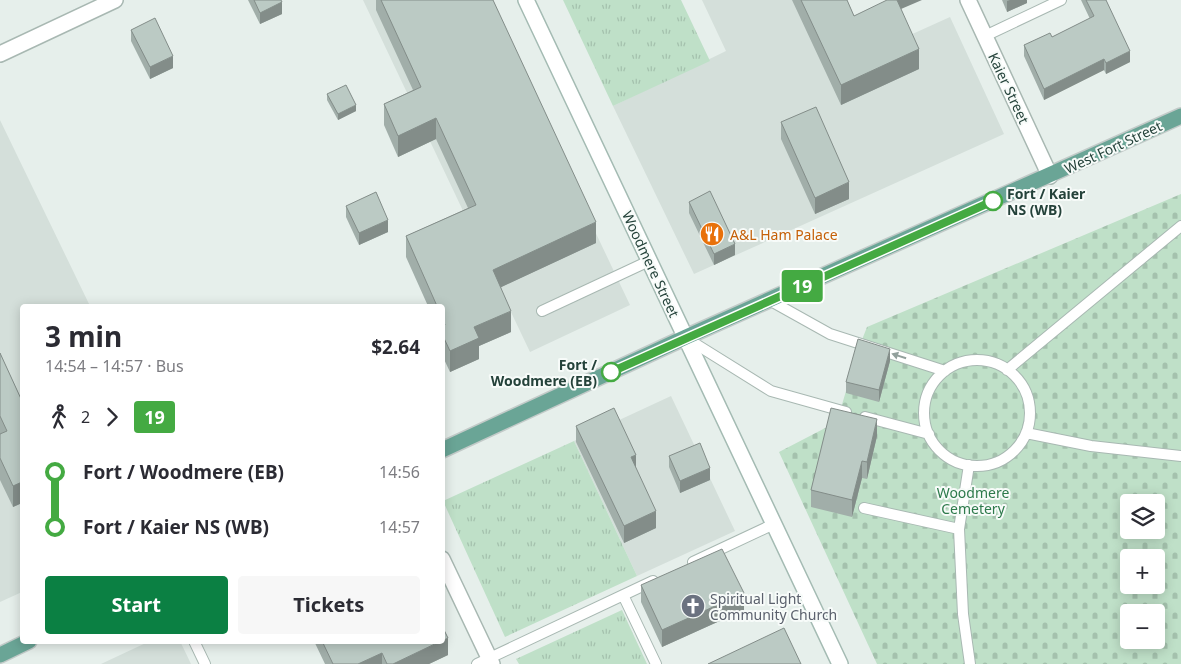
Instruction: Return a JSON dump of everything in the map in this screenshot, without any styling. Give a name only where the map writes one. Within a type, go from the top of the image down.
[{"type":"main road","name":"West Fort Street","points":[[445,449],[686,337],[1181,116]]},
{"type":"main road","points":[[0,654],[22,644]]},
{"type":"street","points":[[0,54],[115,0]]},
{"type":"street","name":"Woodmere Street","points":[[526,0],[840,664]]},
{"type":"street","name":"Kaier Street","points":[[968,0],[1050,176]]},
{"type":"street","points":[[445,566],[486,662]]},
{"type":"lane","points":[[985,36],[1061,0]]},
{"type":"lane","points":[[1007,370],[1181,226]]},
{"type":"lane","points":[[542,311],[649,261]]},
{"type":"lane","points":[[769,300],[830,334],[945,371]]},
{"type":"lane","points":[[686,337],[771,391],[929,434]]},
{"type":"lane","points":[[968,361],[985,361],[1007,370],[1016,376],[1026,391],[1030,408],[1026,433],[1022,442],[1010,455],[995,463],[977,466],[960,464],[944,455],[932,442],[925,426],[924,408],[928,392],[938,377],[945,371],[968,361]]},
{"type":"lane","points":[[1026,433],[1091,446],[1181,456]]},
{"type":"lane","points":[[969,465],[960,529],[963,614],[970,664]]},
{"type":"lane","points":[[864,508],[960,529]]},
{"type":"lane","points":[[687,565],[774,524]]},
{"type":"lane","points":[[486,662],[660,577]]},
{"type":"lane","points":[[623,595],[656,664]]},
{"type":"lane","points":[[195,644],[205,664]]},
{"type":"shaded area","points":[[363,0],[485,0],[630,305],[530,352]]},
{"type":"shaded area","points":[[702,0],[841,0],[866,55],[950,17],[1004,134],[694,274],[613,106],[726,51]]},
{"type":"shaded area","points":[[0,120],[89,304],[20,304],[20,593],[0,602]]},
{"type":"shaded area","points":[[671,396],[735,531],[637,576],[574,441]]},
{"type":"shaded area","points":[[144,644],[181,644],[191,664],[101,664]]},
{"type":"green space","points":[[563,0],[681,0],[710,61],[613,106]]},
{"type":"green space","name":"Woodmere Cemetery","points":[[1181,194],[1181,664],[877,664],[779,452],[831,425],[836,425],[858,350],[867,327]]},
{"type":"green space","points":[[574,441],[637,576],[505,637],[445,505],[445,500]]},
{"type":"green space","points":[[622,610],[647,664],[519,664],[516,659]]},
{"type":"building","points":[[254,0],[281,0],[282,2],[260,13]]},
{"type":"building","points":[[381,0],[493,0],[596,222],[493,270],[511,311],[474,327],[479,338],[450,351],[445,340],[445,304],[436,304],[406,236],[476,205],[436,118],[398,136],[384,104],[421,87]]},
{"type":"building","points":[[801,0],[847,0],[854,16],[887,0],[897,0],[919,49],[841,85]]},
{"type":"building","points":[[1086,0],[1106,0],[1130,51],[1106,63],[1104,59],[1044,89],[1024,45],[1050,33],[1052,37],[1094,16]]},
{"type":"building","points":[[155,18],[173,56],[150,67],[131,30]]},
{"type":"building","points":[[346,85],[356,105],[338,114],[327,94]]},
{"type":"building","points":[[816,107],[849,182],[815,198],[781,122]]},
{"type":"building","name":"A&L Ham Palace","points":[[710,191],[735,244],[714,254],[689,202]]},
{"type":"building","points":[[376,192],[388,220],[359,233],[346,206]]},
{"type":"building","points":[[858,339],[890,349],[879,390],[846,382]]},
{"type":"building","points":[[0,353],[20,397],[20,483],[13,486],[0,458],[0,434],[7,431],[0,416]]},
{"type":"building","points":[[614,408],[636,455],[631,457],[656,511],[624,526],[576,426]]},
{"type":"building","points":[[831,408],[877,419],[867,462],[862,461],[852,500],[811,490]]},
{"type":"building","points":[[700,443],[710,468],[680,481],[669,456]]},
{"type":"building","name":"Spiritual Light Community Church","points":[[722,549],[744,593],[662,630],[641,585]]},
{"type":"building","points":[[784,628],[801,664],[708,664]]},
{"type":"building","points":[[323,644],[435,644],[393,664],[387,664],[382,653],[358,664],[333,664]]},
{"type":"bus line","name":"19","points":[[611,372],[993,201]]},
{"type":"place","name":"Fort / Kaier NS (WB)","points":[[993,201]]},
{"type":"place","name":"A&L Ham Palace","points":[[712,234]]},
{"type":"place","name":"Fort / Woodmere (EB)","points":[[611,372]]},
{"type":"place","name":"Spiritual Light Community Church","points":[[693,606]]}]
